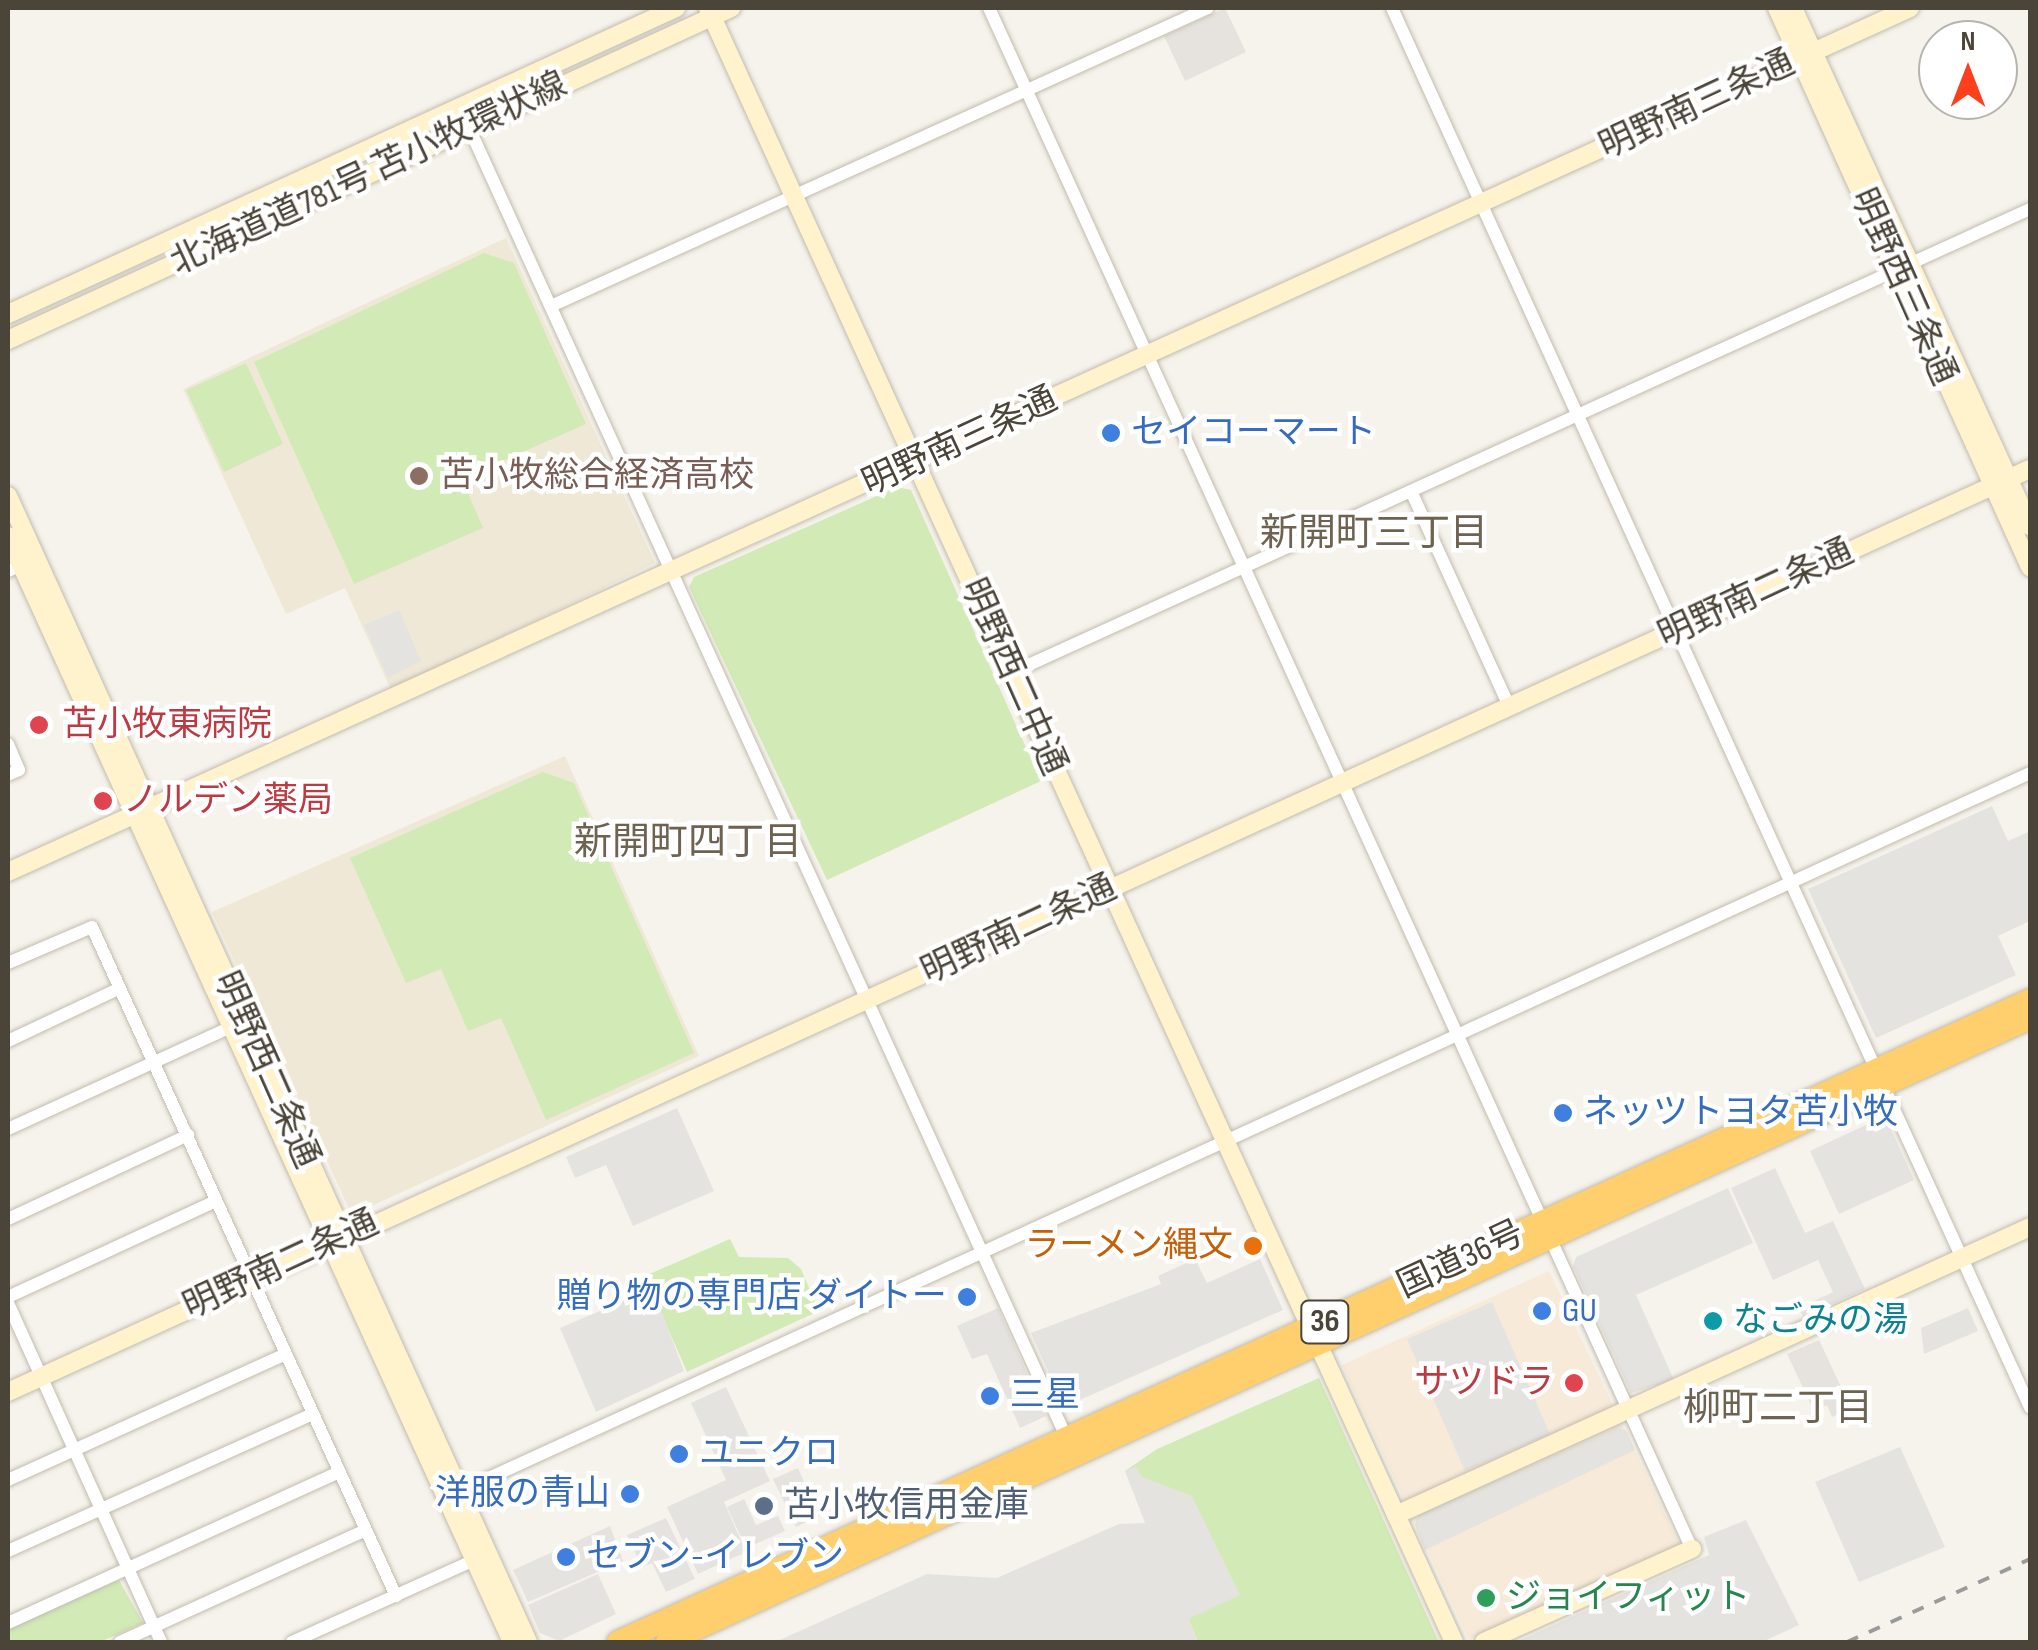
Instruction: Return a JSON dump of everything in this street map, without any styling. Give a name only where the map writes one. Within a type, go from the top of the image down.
[{"type":"highway","name":"国道36号","points":[[1880,1078],[2030,1000]]},
{"type":"highway","name":"国道36号","points":[[618,1642],[1315,1337],[1880,1078],[2030,1018]]},
{"type":"highway","name":"国道36号","points":[[666,1642],[1070,1446]]},
{"type":"street","name":"北海道道781号 苫小牧環状線","points":[[8,314],[676,8]]},
{"type":"street","name":"北海道道781号 苫小牧環状線","points":[[8,340],[710,12],[731,8]]},
{"type":"street","points":[[989,8],[1692,1549],[1484,1642]]},
{"type":"street","points":[[551,306],[1208,8]]},
{"type":"street","points":[[1392,8],[1794,882],[2030,1407]]},
{"type":"street","name":"明野西三条通","points":[[1776,8],[1806,55],[2001,482],[2030,567]]},
{"type":"street","name":"明野西三条通","points":[[1793,8],[1806,55]]},
{"type":"street","name":"明野南三条通","points":[[8,872],[1910,8]]},
{"type":"street","name":"明野西二中通","points":[[710,12],[1222,1141],[1454,1642]]},
{"type":"street","points":[[460,108],[1070,1446]]},
{"type":"street","points":[[1011,673],[2030,209]]},
{"type":"street","name":"明野南二条通","points":[[8,1392],[335,1239],[2030,470]]},
{"type":"street","name":"明野西三条通","points":[[2001,482],[2030,526]]},
{"type":"street","points":[[1412,491],[1510,708]]},
{"type":"street","name":"明野西二条通","points":[[8,496],[21,565]]},
{"type":"street","name":"明野西二条通","points":[[8,536],[142,811],[480,1557],[528,1642]]},
{"type":"street","points":[[8,744],[19,770],[8,775]]},
{"type":"street","points":[[451,1495],[2030,774]]},
{"type":"street","points":[[8,963],[92,927],[396,1596]]},
{"type":"street","points":[[8,1042],[118,989]]},
{"type":"street","points":[[8,1130],[237,1024]]},
{"type":"street","points":[[8,1218],[188,1135]]},
{"type":"street","points":[[161,1642],[8,1300],[216,1201]]},
{"type":"street","points":[[1396,1516],[1631,1412],[2030,1226]]},
{"type":"street","points":[[8,1480],[286,1354]]},
{"type":"street","points":[[8,1552],[313,1414]]},
{"type":"street","points":[[8,1623],[339,1472]]},
{"type":"street","points":[[120,1642],[366,1530]]},
{"type":"street","points":[[292,1642],[480,1557]]},
{"type":"street","name":"明野西二条通","points":[[480,1557],[512,1642]]},
{"type":"shaded area","points":[[1225,8],[1246,52],[1185,81],[1164,36]]},
{"type":"shaded area","name":"苫小牧総合経済高校","points":[[506,238],[655,563],[391,690],[345,588],[286,614],[183,389]]},
{"type":"shaded area","points":[[399,610],[421,661],[388,678],[364,625]]},
{"type":"shaded area","points":[[565,756],[699,1056],[352,1215],[212,912]]},
{"type":"shaded area","points":[[1992,806],[2008,841],[2030,831],[2030,921],[1998,936],[2016,975],[1876,1038],[1808,889]]},
{"type":"shaded area","points":[[677,1108],[714,1191],[633,1226],[606,1165],[575,1178],[566,1157]]},
{"type":"shaded area","points":[[1885,1116],[1914,1180],[1839,1214],[1810,1151]]},
{"type":"shaded area","points":[[1775,1168],[1805,1233],[1833,1221],[1865,1289],[1803,1317],[1799,1308],[1833,1292],[1818,1260],[1773,1280],[1731,1188]]},
{"type":"shaded area","points":[[1728,1188],[1753,1243],[1636,1295],[1674,1380],[1631,1393],[1573,1266],[1576,1257]]},
{"type":"shaded area","points":[[1195,1259],[1207,1283],[1260,1259],[1283,1310],[1064,1407],[1031,1333],[1161,1284],[1158,1276]]},
{"type":"shaded area","points":[[1549,1271],[1680,1546],[1469,1640],[1342,1365]]},
{"type":"shaded area","points":[[644,1292],[660,1307],[684,1371],[596,1412],[560,1328]]},
{"type":"shaded area","points":[[1492,1302],[1550,1434],[1465,1471],[1407,1339]]},
{"type":"shaded area","points":[[998,1308],[1046,1416],[1020,1428],[987,1354],[972,1359],[957,1326]]},
{"type":"shaded area","points":[[1968,1308],[1978,1331],[1924,1354],[1921,1328]]},
{"type":"shaded area","points":[[1819,1340],[1851,1408],[1832,1417],[1827,1405],[1814,1411],[1787,1354]]},
{"type":"shaded area","points":[[726,1387],[770,1481],[724,1502],[746,1552],[698,1574],[667,1507],[726,1480],[691,1403]]},
{"type":"shaded area","points":[[1617,1428],[1626,1430],[1635,1450],[1425,1550],[1415,1525],[1418,1515]]},
{"type":"shaded area","points":[[1900,1447],[1945,1547],[1859,1582],[1815,1482]]},
{"type":"shaded area","points":[[1136,1466],[1142,1477],[1192,1496],[1240,1595],[1188,1619],[1198,1642],[775,1642],[927,1574],[997,1578],[1119,1524],[1145,1523],[1125,1471]]},
{"type":"shaded area","points":[[798,1468],[819,1516],[796,1527],[773,1479]]},
{"type":"shaded area","points":[[744,1499],[756,1525],[778,1516],[785,1531],[746,1548],[727,1507]]},
{"type":"shaded area","points":[[666,1518],[695,1579],[666,1592],[652,1563],[642,1567],[627,1535]]},
{"type":"shaded area","points":[[1746,1520],[1799,1625],[1762,1642],[1516,1642],[1709,1555],[1704,1537]]},
{"type":"shaded area","points":[[610,1526],[623,1561],[528,1602],[513,1570]]},
{"type":"shaded area","points":[[598,1574],[616,1614],[559,1641],[540,1633],[528,1605]]},
{"type":"green space","points":[[484,253],[514,263],[586,424],[462,479],[483,528],[354,584],[254,362]]},
{"type":"green space","points":[[246,363],[283,444],[224,472],[186,390]]},
{"type":"green space","points":[[897,487],[911,490],[1041,781],[827,880],[689,587],[694,577]]},
{"type":"green space","points":[[543,772],[574,783],[694,1053],[546,1120],[501,1018],[468,1031],[441,969],[406,983],[350,858]]},
{"type":"green space","points":[[730,1239],[739,1257],[788,1258],[801,1269],[819,1311],[687,1372],[645,1276]]},
{"type":"green space","points":[[1319,1378],[1439,1642],[1198,1642],[1125,1471],[1157,1449]]},
{"type":"green space","points":[[119,1580],[143,1623],[100,1642],[8,1642],[8,1628]]},
{"type":"railway","points":[[1847,1642],[2030,1559]]},
{"type":"place","name":"セイコーマート","points":[[1111,433]]},
{"type":"place","name":"苫小牧総合経済高校","points":[[419,476]]},
{"type":"place","name":"苫小牧東病院","points":[[39,725]]},
{"type":"place","name":"ノルデン薬局","points":[[103,801]]},
{"type":"place","name":"ネッツトヨタ苫小牧","points":[[1563,1113]]},
{"type":"place","name":"ラーメン縄文","points":[[1253,1246]]},
{"type":"place","name":"贈り物の専門店 ダイトー","points":[[967,1297]]},
{"type":"place","name":"GU","points":[[1542,1311]]},
{"type":"place","name":"なごみの湯","points":[[1713,1321]]},
{"type":"place","name":"サツドラ","points":[[1574,1383]]},
{"type":"place","name":"三星","points":[[990,1396]]},
{"type":"place","name":"ユニクロ","points":[[679,1454]]},
{"type":"place","name":"洋服の青山","points":[[630,1494]]},
{"type":"place","name":"苫小牧信用金庫","points":[[764,1506]]},
{"type":"place","name":"セブン-イレブン","points":[[566,1557]]},
{"type":"place","name":"ジョイフィット","points":[[1486,1598]]},
{"type":"district","name":"新開町三丁目","points":[[1374,534]]},
{"type":"district","name":"新開町四丁目","points":[[688,843]]},
{"type":"district","name":"柳町二丁目","points":[[1778,1409]]}]
